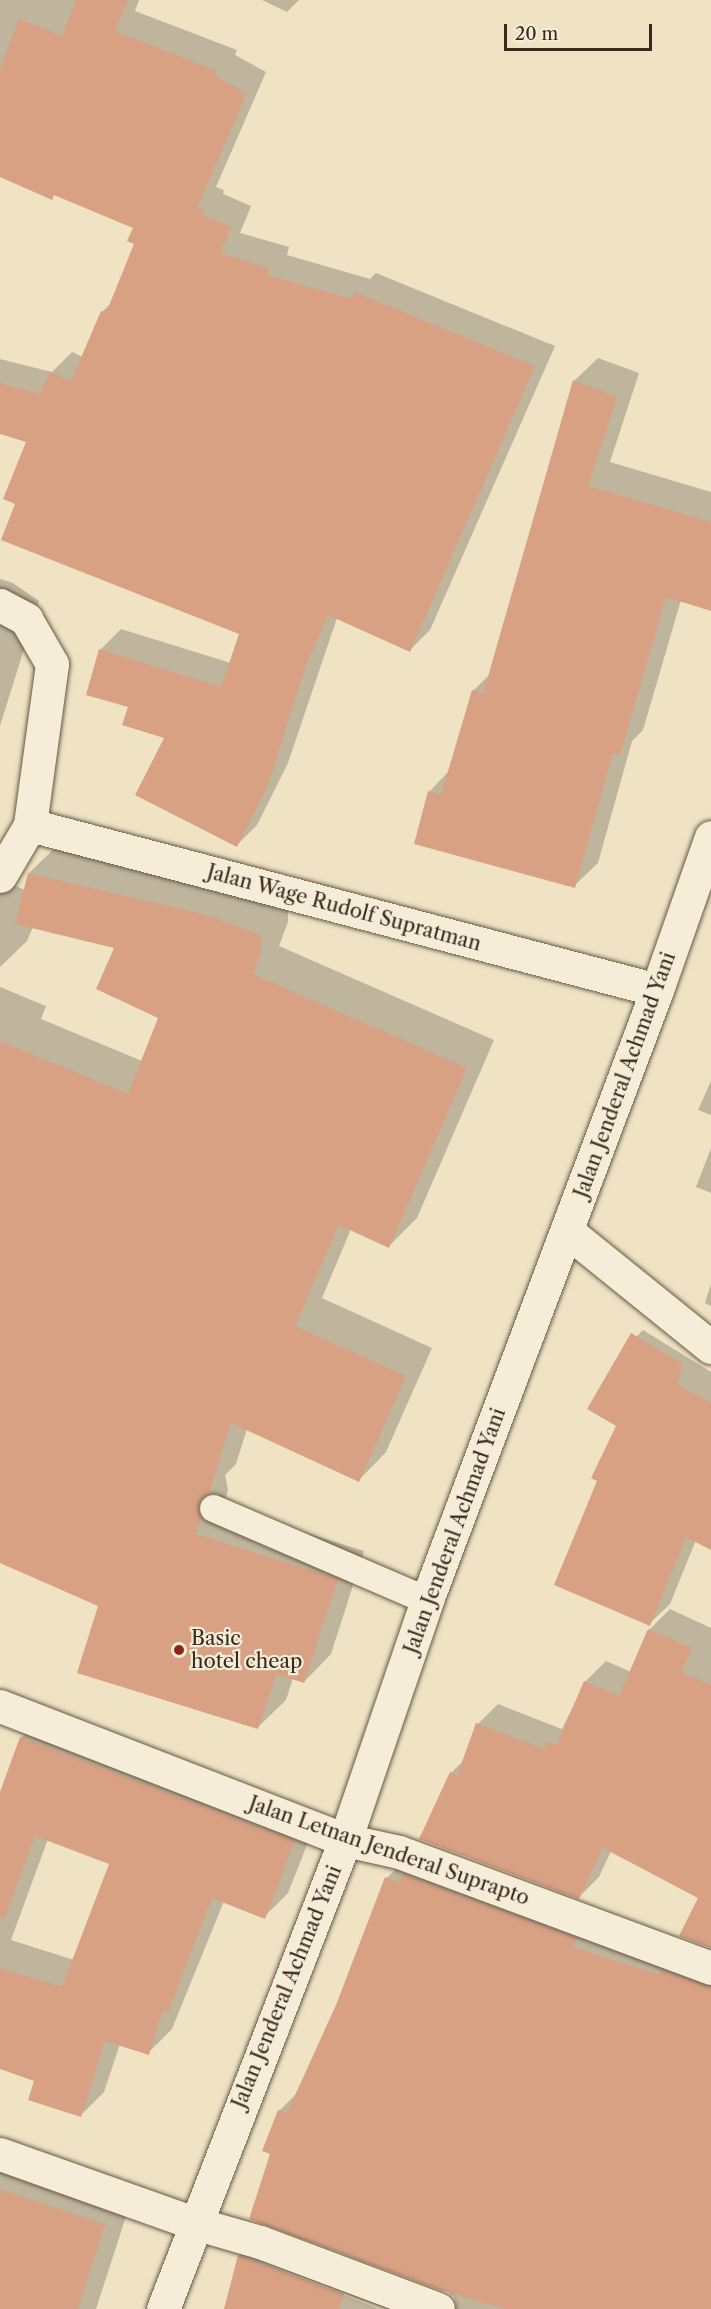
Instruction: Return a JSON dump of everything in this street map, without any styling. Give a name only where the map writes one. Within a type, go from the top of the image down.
[{"type":"street","points":[[0,605],[26,619],[52,664],[30,825],[0,876]]},
{"type":"street","name":"Jalan Wage Rudolf Supratman","points":[[30,825],[657,990]]},
{"type":"street","name":"Jalan Jenderal Achmad Yani","points":[[163,2309],[194,2223],[345,1840],[427,1600],[657,990],[711,837]]},
{"type":"street","points":[[567,1231],[711,1347]]},
{"type":"street","name":"Jalan Letnan Jenderal Suprapto","points":[[0,1706],[345,1840],[399,1851],[711,1968]]},
{"type":"street","points":[[0,2154],[194,2223],[260,2242],[438,2309]]},
{"type":"lane","points":[[213,1509],[427,1600]]},
{"type":"building","points":[[76,0],[128,0],[115,31],[217,71],[215,76],[247,93],[197,208],[205,211],[203,215],[232,227],[220,253],[269,268],[267,275],[352,299],[354,292],[535,366],[410,652],[328,615],[306,665],[268,785],[237,847],[135,795],[164,738],[122,725],[128,707],[86,695],[99,649],[221,687],[239,634],[1,540],[15,504],[3,499],[26,442],[0,434],[0,383],[40,394],[50,372],[71,381],[101,311],[106,313],[134,244],[127,241],[133,228],[54,195],[52,200],[0,177],[0,69],[19,19],[62,36]]},
{"type":"building","points":[[573,380],[617,397],[588,486],[711,522],[711,611],[666,597],[620,755],[613,753],[575,888],[414,844],[428,791],[441,795],[472,690],[483,694]]},
{"type":"building","points":[[28,873],[206,915],[261,935],[261,951],[253,974],[467,1068],[389,1248],[339,1225],[295,1326],[406,1376],[359,1482],[231,1423],[209,1493],[198,1502],[201,1518],[196,1534],[338,1579],[304,1683],[276,1674],[258,1729],[77,1673],[98,1606],[0,1563],[0,1041],[128,1094],[158,1018],[96,989],[114,948],[15,924]]},
{"type":"building","points":[[631,1333],[682,1363],[678,1385],[711,1403],[711,1550],[686,1537],[650,1626],[554,1585],[597,1481],[591,1478],[616,1426],[587,1409]]},
{"type":"building","points":[[648,1629],[692,1648],[681,1672],[711,1685],[711,1948],[679,1936],[698,1898],[603,1848],[579,1899],[419,1839],[450,1772],[457,1776],[476,1723],[544,1749],[547,1742],[557,1745],[584,1681],[619,1696]]},
{"type":"building","points":[[20,1737],[295,1841],[265,1919],[212,1898],[168,2012],[163,2010],[149,2055],[105,2041],[81,2117],[28,2100],[34,2081],[0,2069],[0,1968],[62,1987],[109,1864],[35,1836],[5,1918],[0,1917],[0,1792]]},
{"type":"building","points":[[403,1874],[577,1938],[573,1947],[659,1975],[661,1970],[711,1986],[711,2309],[505,2309],[437,2289],[249,2219],[270,2154],[262,2151],[278,2110],[287,2113],[336,2005],[385,1877],[399,1882]]},
{"type":"building","points":[[0,2189],[105,2224],[78,2309],[0,2309]]},
{"type":"building","points":[[238,2255],[344,2294],[339,2309],[224,2309]]},
{"type":"place","name":"Basic hotel cheap","points":[[179,1650]]}]
